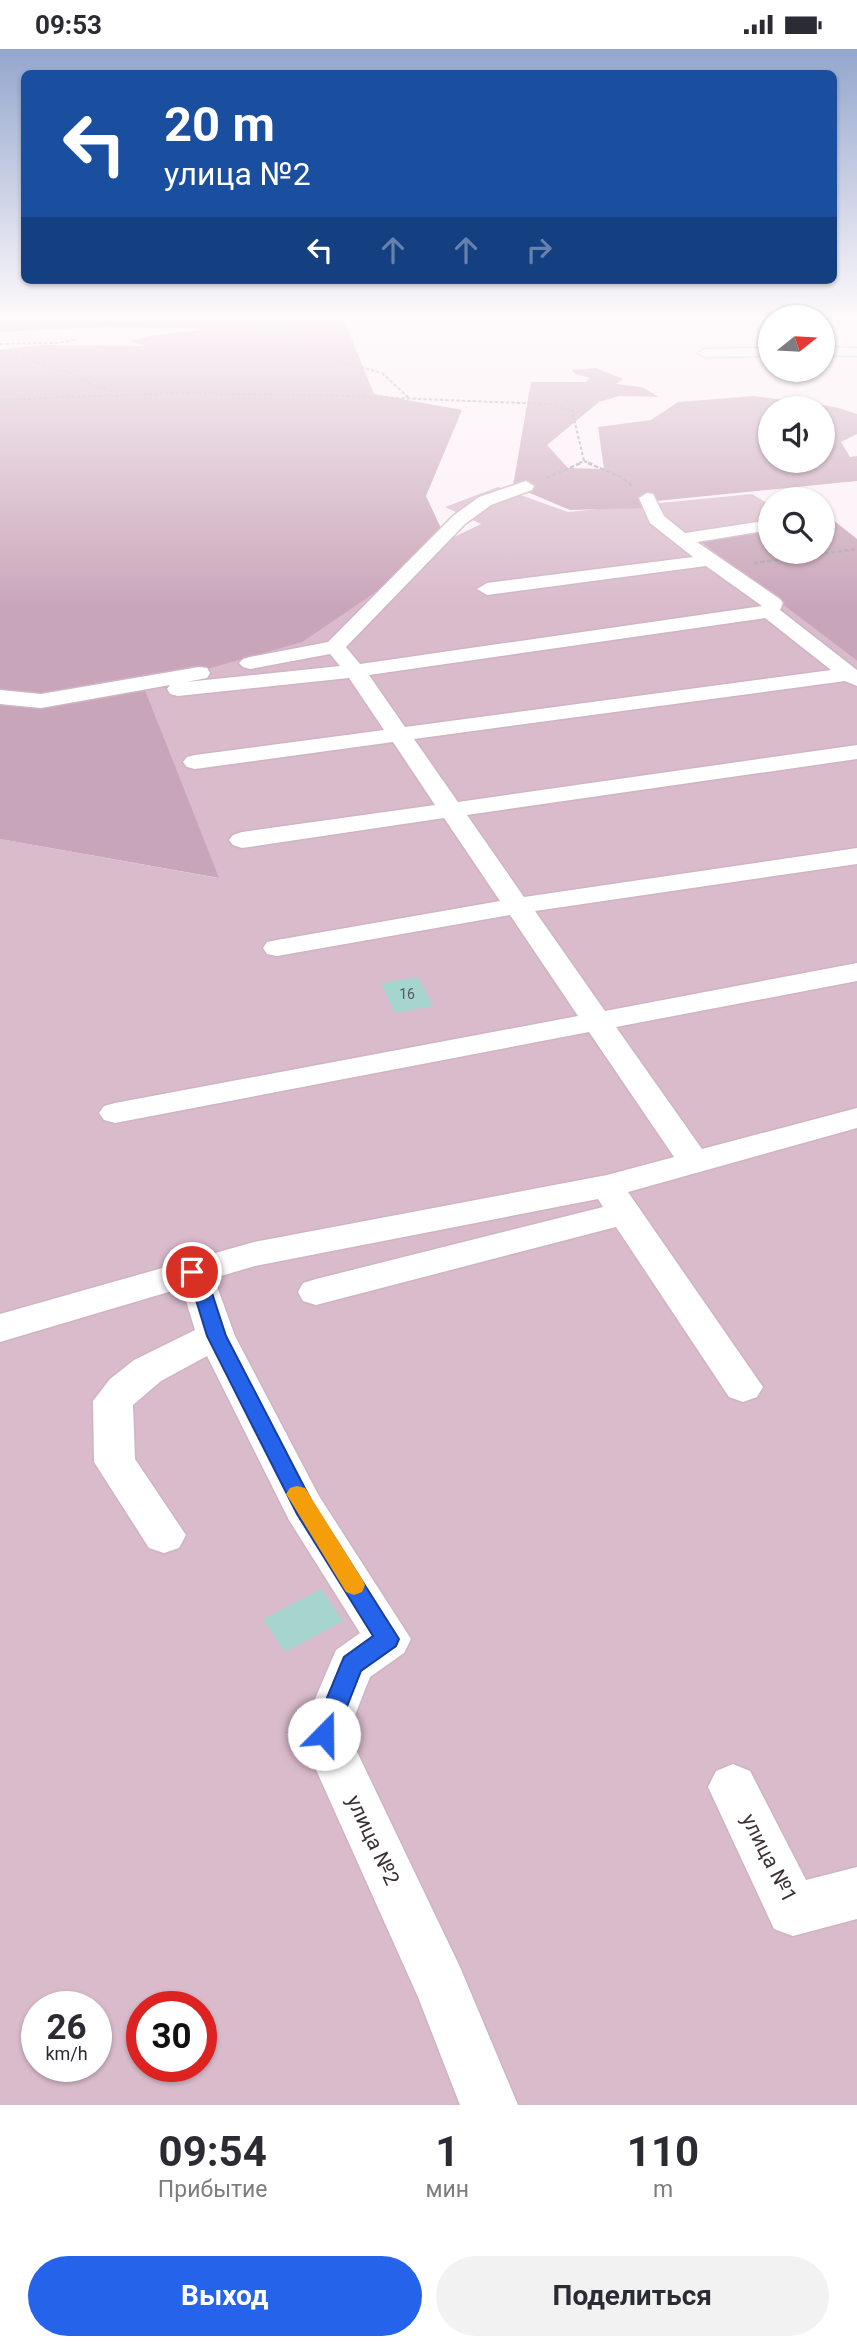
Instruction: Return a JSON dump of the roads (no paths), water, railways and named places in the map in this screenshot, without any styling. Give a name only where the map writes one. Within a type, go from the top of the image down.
[{"type":"street","points":[[0,697],[41,701],[335,647],[459,520],[485,501],[526,486]]},
{"type":"street","points":[[647,498],[656,519],[773,603],[769,611]]},
{"type":"street","points":[[681,539],[758,527]]},
{"type":"street","points":[[487,589],[716,564]]},
{"type":"street","points":[[178,689],[355,671],[769,611],[853,677]]},
{"type":"street","points":[[335,647],[355,671],[694,1162]]},
{"type":"street","points":[[195,762],[853,677]]},
{"type":"street","points":[[242,840],[857,752]]},
{"type":"street","points":[[277,948],[516,906],[857,856]]},
{"type":"street","points":[[115,1113],[857,972]]},
{"type":"street","points":[[316,1292],[615,1199],[694,1162],[857,1118]]},
{"type":"street","points":[[0,1328],[254,1254],[615,1199]]},
{"type":"street","points":[[615,1199],[743,1387]]},
{"type":"street","name":"улица №2","points":[[192,1272],[201,1287],[216,1336],[304,1508],[388,1639],[352,1664],[324,1734],[441,1986],[489,2105]]},
{"type":"street","points":[[164,1535],[115,1462],[113,1401],[130,1381],[163,1360],[216,1336]]},
{"type":"street","name":"улица №1","points":[[733,1787],[793,1910],[857,1893]]}]
